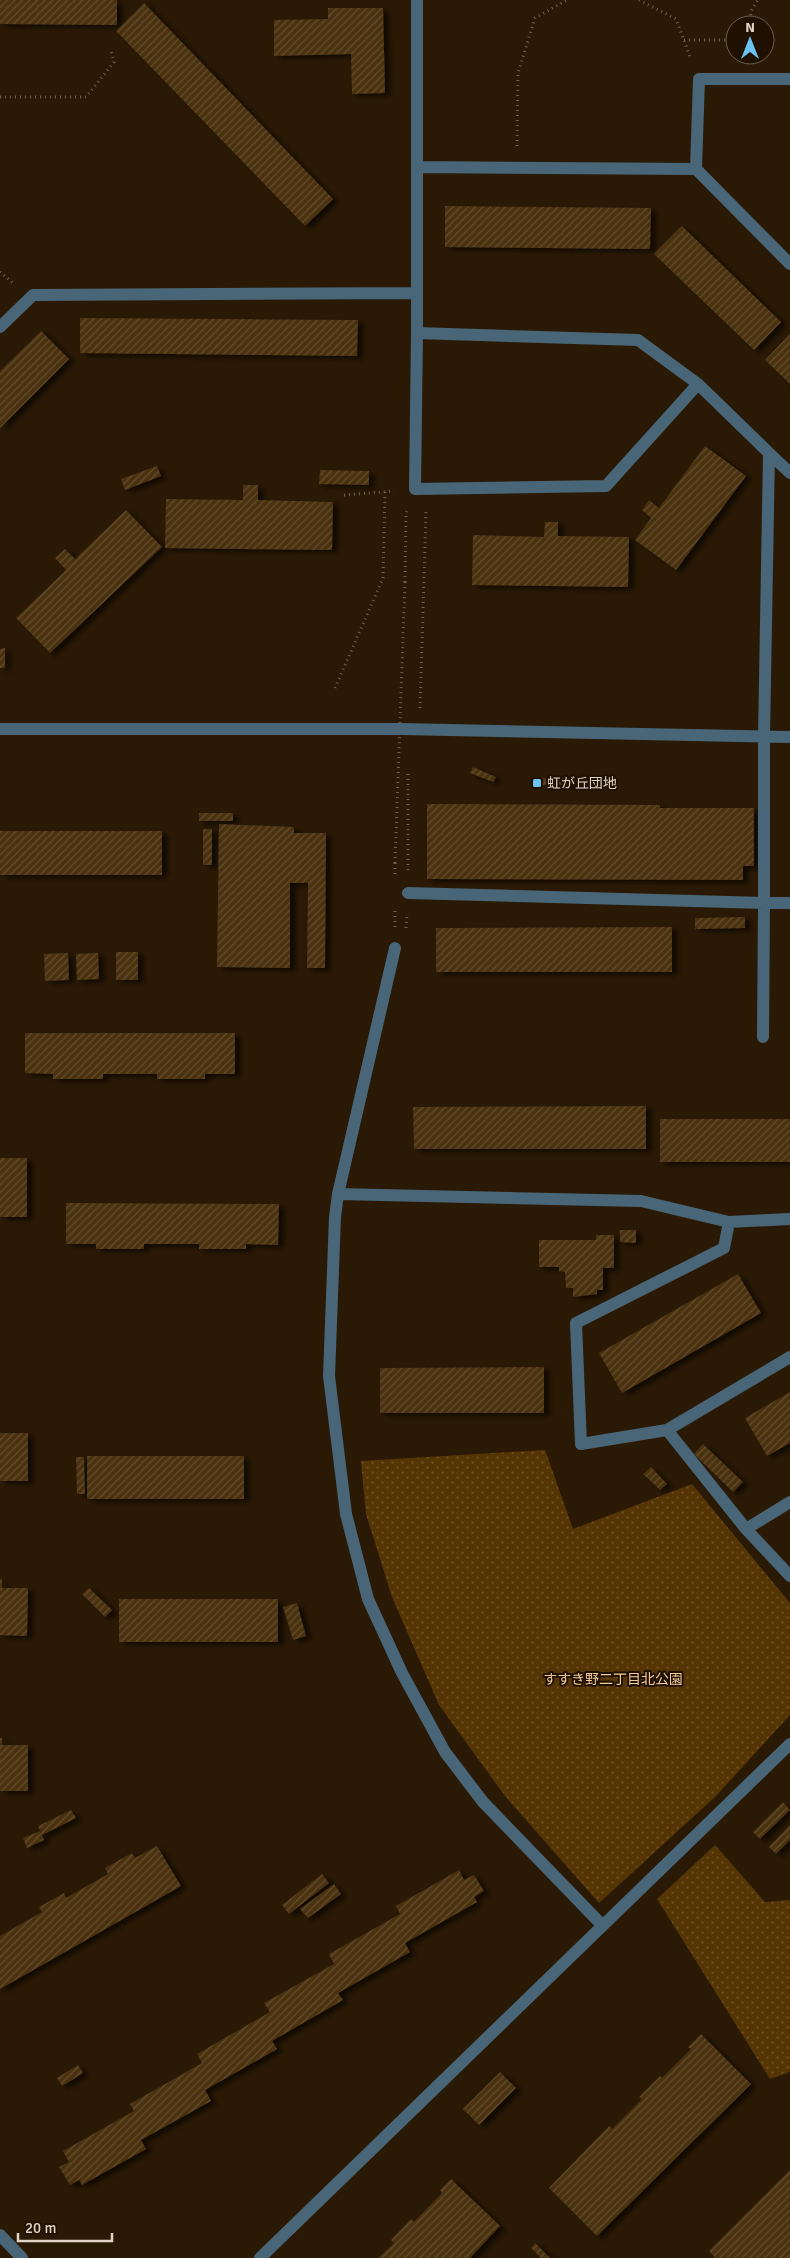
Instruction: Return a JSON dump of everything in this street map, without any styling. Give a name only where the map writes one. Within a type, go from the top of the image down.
[{"type":"street","points":[[417,0],[415,489],[606,486],[698,384]]},
{"type":"street","points":[[696,169],[699,78],[790,79]]},
{"type":"street","points":[[417,166],[696,169],[790,264]]},
{"type":"street","points":[[0,326],[33,295],[417,293]]},
{"type":"street","points":[[417,333],[638,340],[698,384],[790,473]]},
{"type":"street","points":[[763,1037],[764,736],[769,452]]},
{"type":"street","points":[[0,729],[420,730],[790,737]]},
{"type":"street","points":[[408,893],[790,903]]},
{"type":"street","points":[[395,948],[338,1194],[335,1217],[329,1376],[346,1514],[368,1599],[402,1673],[445,1752],[482,1802],[602,1925]]},
{"type":"street","points":[[338,1194],[641,1201],[728,1222],[790,1219]]},
{"type":"street","points":[[728,1222],[724,1248],[576,1322],[581,1444],[667,1430],[790,1357]]},
{"type":"street","points":[[667,1430],[746,1529],[790,1576]]},
{"type":"street","points":[[746,1529],[790,1502]]},
{"type":"street","points":[[260,2258],[790,1744]]},
{"type":"street","points":[[0,2235],[22,2258]]},
{"type":"path","points":[[517,167],[518,73],[535,18],[567,0]]},
{"type":"path","points":[[639,0],[676,19],[699,78]]},
{"type":"path","points":[[751,15],[758,0]]},
{"type":"path","points":[[684,40],[725,40]]},
{"type":"path","points":[[0,97],[86,97],[114,62],[111,51]]},
{"type":"path","points":[[344,495],[415,489]]},
{"type":"path","points":[[395,862],[406,514],[415,489]]},
{"type":"path","points":[[415,489],[426,511],[420,730]]},
{"type":"path","points":[[335,688],[383,578],[385,492]]},
{"type":"path","points":[[395,948],[406,940],[408,770]]},
{"type":"green space","name":"すすき野二丁目北公園","points":[[545,1450],[573,1529],[692,1484],[790,1603],[790,1715],[715,1797],[599,1903],[505,1796],[439,1705],[392,1597],[366,1514],[361,1461]]},
{"type":"green space","points":[[715,1845],[765,1902],[790,1900],[790,2072],[770,2079],[657,1899]]},
{"type":"building","points":[[0,0],[117,0],[117,25],[0,24]]},
{"type":"building","points":[[144,3],[333,199],[305,226],[116,31]]},
{"type":"building","points":[[328,8],[383,8],[385,93],[352,94],[351,54],[274,56],[274,20],[328,19]]},
{"type":"building","points":[[445,206],[651,208],[650,249],[445,247]]},
{"type":"building","points":[[682,226],[781,322],[754,350],[654,254]]},
{"type":"building","points":[[80,318],[358,320],[357,356],[80,353]]},
{"type":"building","points":[[41,331],[69,359],[0,428],[0,371]]},
{"type":"building","points":[[790,334],[790,384],[765,360]]},
{"type":"building","points":[[705,446],[746,476],[676,570],[635,540],[651,518],[642,510],[649,500],[659,508]]},
{"type":"building","points":[[157,466],[161,476],[125,490],[121,479]]},
{"type":"building","points":[[320,470],[369,471],[369,485],[319,484]]},
{"type":"building","points":[[243,485],[258,485],[258,500],[333,502],[332,550],[165,548],[166,499],[243,500]]},
{"type":"building","points":[[126,510],[162,547],[50,653],[16,618],[66,570],[55,558],[65,549],[75,559]]},
{"type":"building","points":[[545,522],[558,522],[558,536],[629,537],[628,587],[472,585],[473,535],[544,537]]},
{"type":"building","points":[[5,648],[5,668],[0,668],[0,649]]},
{"type":"building","points":[[473,767],[496,777],[493,782],[470,773]]},
{"type":"building","points":[[542,778],[575,778],[575,785],[542,785]]},
{"type":"building","points":[[427,804],[660,805],[660,808],[754,808],[754,866],[743,866],[743,880],[427,879]]},
{"type":"building","points":[[199,813],[233,813],[233,821],[199,821]]},
{"type":"building","points":[[219,824],[294,827],[294,833],[326,833],[325,968],[307,968],[308,883],[290,883],[290,968],[217,967]]},
{"type":"building","points":[[203,829],[212,829],[212,865],[203,865]]},
{"type":"building","points":[[0,831],[162,831],[162,875],[0,875]]},
{"type":"building","points":[[745,917],[745,928],[695,929],[695,918]]},
{"type":"building","points":[[672,927],[672,972],[436,972],[436,928]]},
{"type":"building","points":[[116,952],[138,952],[138,980],[116,980]]},
{"type":"building","points":[[68,953],[69,980],[45,981],[44,954]]},
{"type":"building","points":[[98,953],[99,979],[77,980],[76,954]]},
{"type":"building","points":[[25,1033],[235,1033],[235,1074],[205,1074],[205,1079],[157,1079],[157,1074],[103,1074],[103,1079],[53,1079],[53,1074],[25,1073]]},
{"type":"building","points":[[646,1106],[646,1149],[414,1149],[413,1107]]},
{"type":"building","points":[[660,1119],[790,1119],[790,1162],[660,1162]]},
{"type":"building","points":[[0,1158],[27,1158],[27,1217],[0,1217]]},
{"type":"building","points":[[66,1203],[279,1204],[278,1245],[246,1244],[246,1249],[199,1249],[199,1244],[144,1244],[144,1249],[96,1249],[96,1244],[66,1244]]},
{"type":"building","points":[[620,1230],[636,1230],[636,1243],[620,1242]]},
{"type":"building","points":[[596,1235],[614,1235],[614,1268],[603,1268],[603,1290],[597,1290],[597,1294],[573,1297],[573,1288],[566,1288],[565,1272],[559,1271],[559,1267],[539,1267],[539,1240],[596,1240]]},
{"type":"building","points":[[738,1274],[761,1313],[622,1393],[599,1353]]},
{"type":"building","points":[[544,1367],[544,1413],[380,1413],[380,1368]]},
{"type":"building","points":[[790,1392],[790,1443],[767,1456],[745,1418]]},
{"type":"building","points":[[0,1433],[28,1433],[28,1481],[0,1481]]},
{"type":"building","points":[[703,1444],[743,1482],[733,1492],[694,1454]]},
{"type":"building","points":[[87,1456],[244,1456],[244,1499],[87,1499]]},
{"type":"building","points":[[76,1457],[84,1457],[85,1494],[77,1494]]},
{"type":"building","points":[[651,1467],[667,1484],[660,1490],[643,1474]]},
{"type":"building","points":[[0,1579],[2,1579],[2,1588],[28,1588],[27,1636],[0,1635]]},
{"type":"building","points":[[89,1588],[112,1610],[105,1617],[82,1594]]},
{"type":"building","points":[[119,1599],[278,1599],[278,1642],[119,1642]]},
{"type":"building","points":[[297,1603],[306,1636],[293,1640],[283,1607]]},
{"type":"building","points":[[0,1738],[2,1738],[2,1745],[28,1745],[28,1791],[0,1791]]},
{"type":"building","points":[[783,1802],[790,1810],[760,1839],[753,1832]]},
{"type":"building","points":[[71,1810],[76,1818],[42,1835],[38,1826]]},
{"type":"building","points":[[790,1825],[790,1840],[776,1854],[769,1847]]},
{"type":"building","points":[[40,1831],[44,1840],[27,1848],[23,1838]]},
{"type":"building","points":[[157,1846],[181,1886],[0,1989],[0,1936],[42,1912],[39,1907],[64,1893],[66,1898],[108,1874],[105,1868],[132,1853],[135,1858]]},
{"type":"building","points":[[459,1870],[464,1880],[474,1875],[484,1891],[474,1897],[477,1902],[405,1943],[410,1952],[338,1993],[343,2000],[272,2041],[277,2049],[205,2090],[211,2101],[141,2140],[146,2149],[82,2185],[79,2180],[70,2185],[59,2167],[69,2162],[63,2151],[134,2111],[130,2104],[202,2063],[197,2054],[270,2012],[264,2003],[334,1964],[329,1954],[400,1914],[396,1906]]},
{"type":"building","points":[[322,1874],[329,1883],[289,1914],[282,1905]]},
{"type":"building","points":[[334,1884],[341,1894],[308,1918],[300,1909]]},
{"type":"building","points":[[701,2034],[751,2084],[597,2236],[549,2188],[609,2126],[612,2129],[642,2099],[639,2097],[660,2076],[662,2078],[691,2049],[688,2047]]},
{"type":"building","points":[[78,2065],[83,2073],[62,2086],[57,2078]]},
{"type":"building","points":[[500,2072],[516,2088],[479,2125],[463,2109]]},
{"type":"building","points":[[790,2170],[790,2258],[715,2258],[709,2251]]},
{"type":"building","points":[[451,2179],[500,2226],[470,2258],[378,2258],[394,2243],[391,2240],[411,2219],[414,2222],[442,2193],[440,2190]]},
{"type":"building","points":[[535,2243],[550,2258],[541,2258],[531,2248]]},
{"type":"place","name":"虹が丘団地","points":[[537,783]]}]
